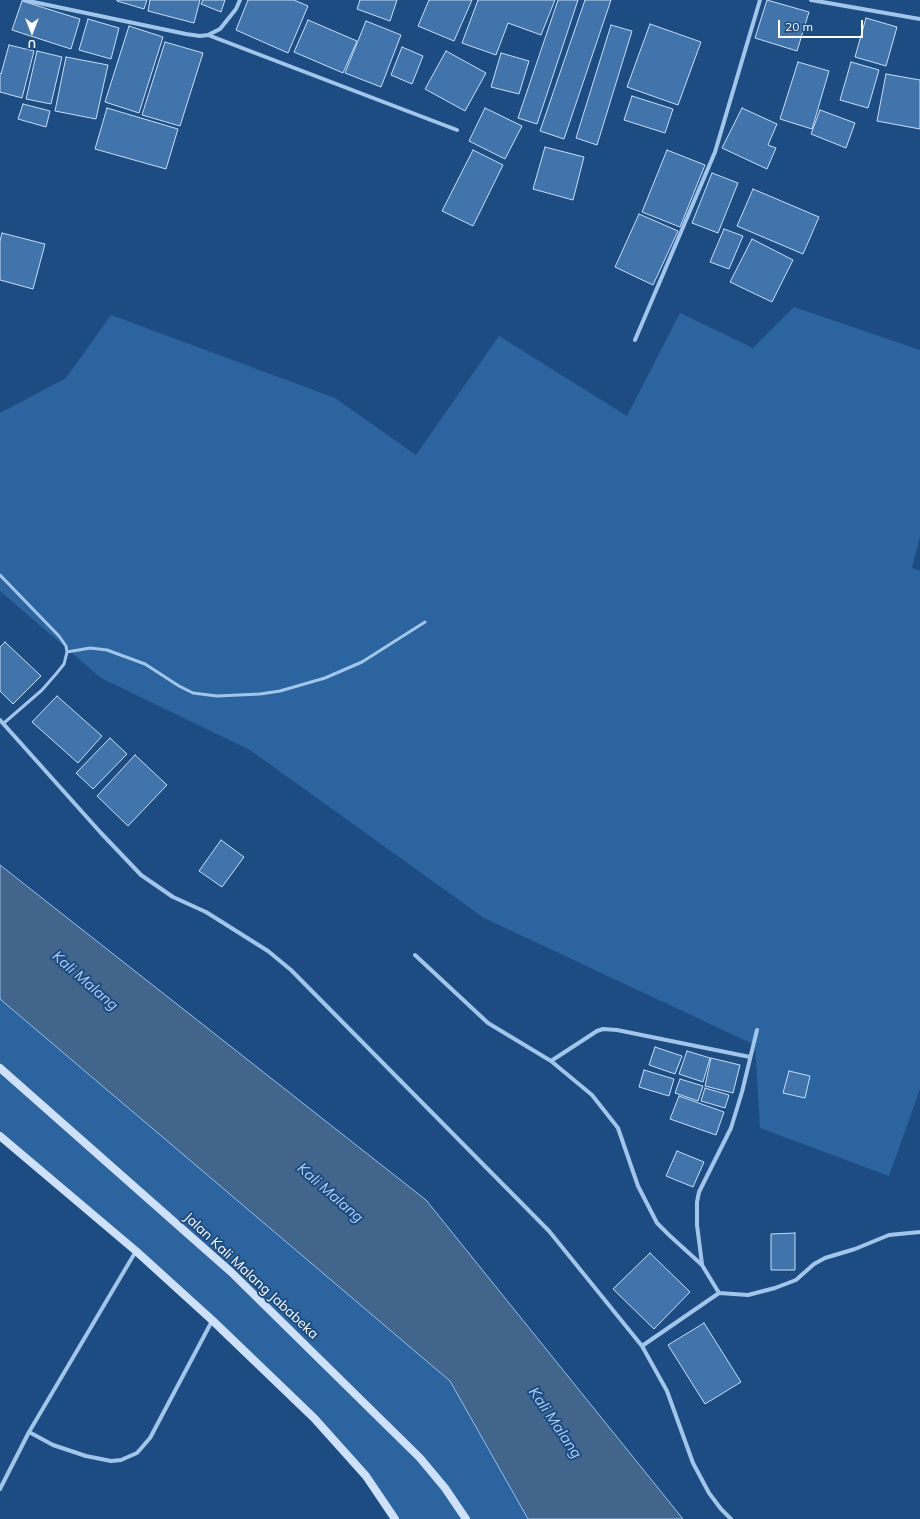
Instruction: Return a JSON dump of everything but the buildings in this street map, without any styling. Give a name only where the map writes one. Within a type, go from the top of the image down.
[{"type":"main road","name":"Jalan Kali Malang Jababeka","points":[[0,1068],[231,1272],[420,1458],[445,1488],[466,1519]]},
{"type":"main road","points":[[0,1136],[136,1251],[212,1320],[314,1418],[366,1476],[395,1519]]},
{"type":"street","points":[[24,0],[200,36],[208,35],[220,30],[236,9],[240,0]]},
{"type":"street","points":[[635,340],[716,152],[760,0]]},
{"type":"street","points":[[811,0],[920,19]]},
{"type":"street","points":[[208,35],[457,130]]},
{"type":"street","points":[[0,720],[101,833],[141,875],[173,897],[206,912],[261,948],[290,970],[549,1231],[642,1346],[667,1391],[693,1463],[709,1493],[731,1519]]},
{"type":"street","points":[[415,955],[492,1026],[551,1061],[592,1095],[616,1123],[638,1186],[657,1223],[702,1265],[719,1293]]},
{"type":"street","points":[[551,1061],[597,1031],[603,1029],[617,1030],[750,1057]]},
{"type":"street","points":[[702,1265],[697,1225],[697,1202],[699,1192],[731,1128],[742,1092],[757,1030]]},
{"type":"street","points":[[642,1346],[719,1293],[748,1295],[775,1288],[796,1280],[814,1264],[825,1258],[855,1249],[889,1235],[920,1232]]},
{"type":"street","points":[[0,1489],[29,1432],[136,1251]]},
{"type":"street","points":[[29,1432],[53,1445],[98,1459],[111,1461],[121,1460],[137,1453],[150,1438],[212,1320]]},
{"type":"lane","points":[[0,576],[59,636],[66,646],[67,652],[64,664],[42,690],[4,723]]},
{"type":"lane","points":[[67,652],[90,648],[107,650],[145,664],[179,686],[194,693],[217,696],[260,694],[287,690],[325,678],[362,662],[425,622]]},
{"type":"shaded area","points":[[794,307],[920,350],[920,537],[912,568],[920,571],[920,1089],[889,1176],[760,1128],[755,1045],[484,918],[250,750],[101,678],[0,591],[0,413],[66,378],[111,315],[335,398],[416,455],[499,336],[627,416],[680,313],[753,348]]},
{"type":"shaded area","points":[[0,999],[450,1381],[528,1519],[395,1519],[314,1418],[201,1311],[0,1138]],"holes":[[[141,1194],[325,1364],[348,1387]]]},
{"type":"water","name":"Kali Malang","points":[[0,865],[426,1200],[683,1519],[528,1519],[450,1381],[0,999]]}]
